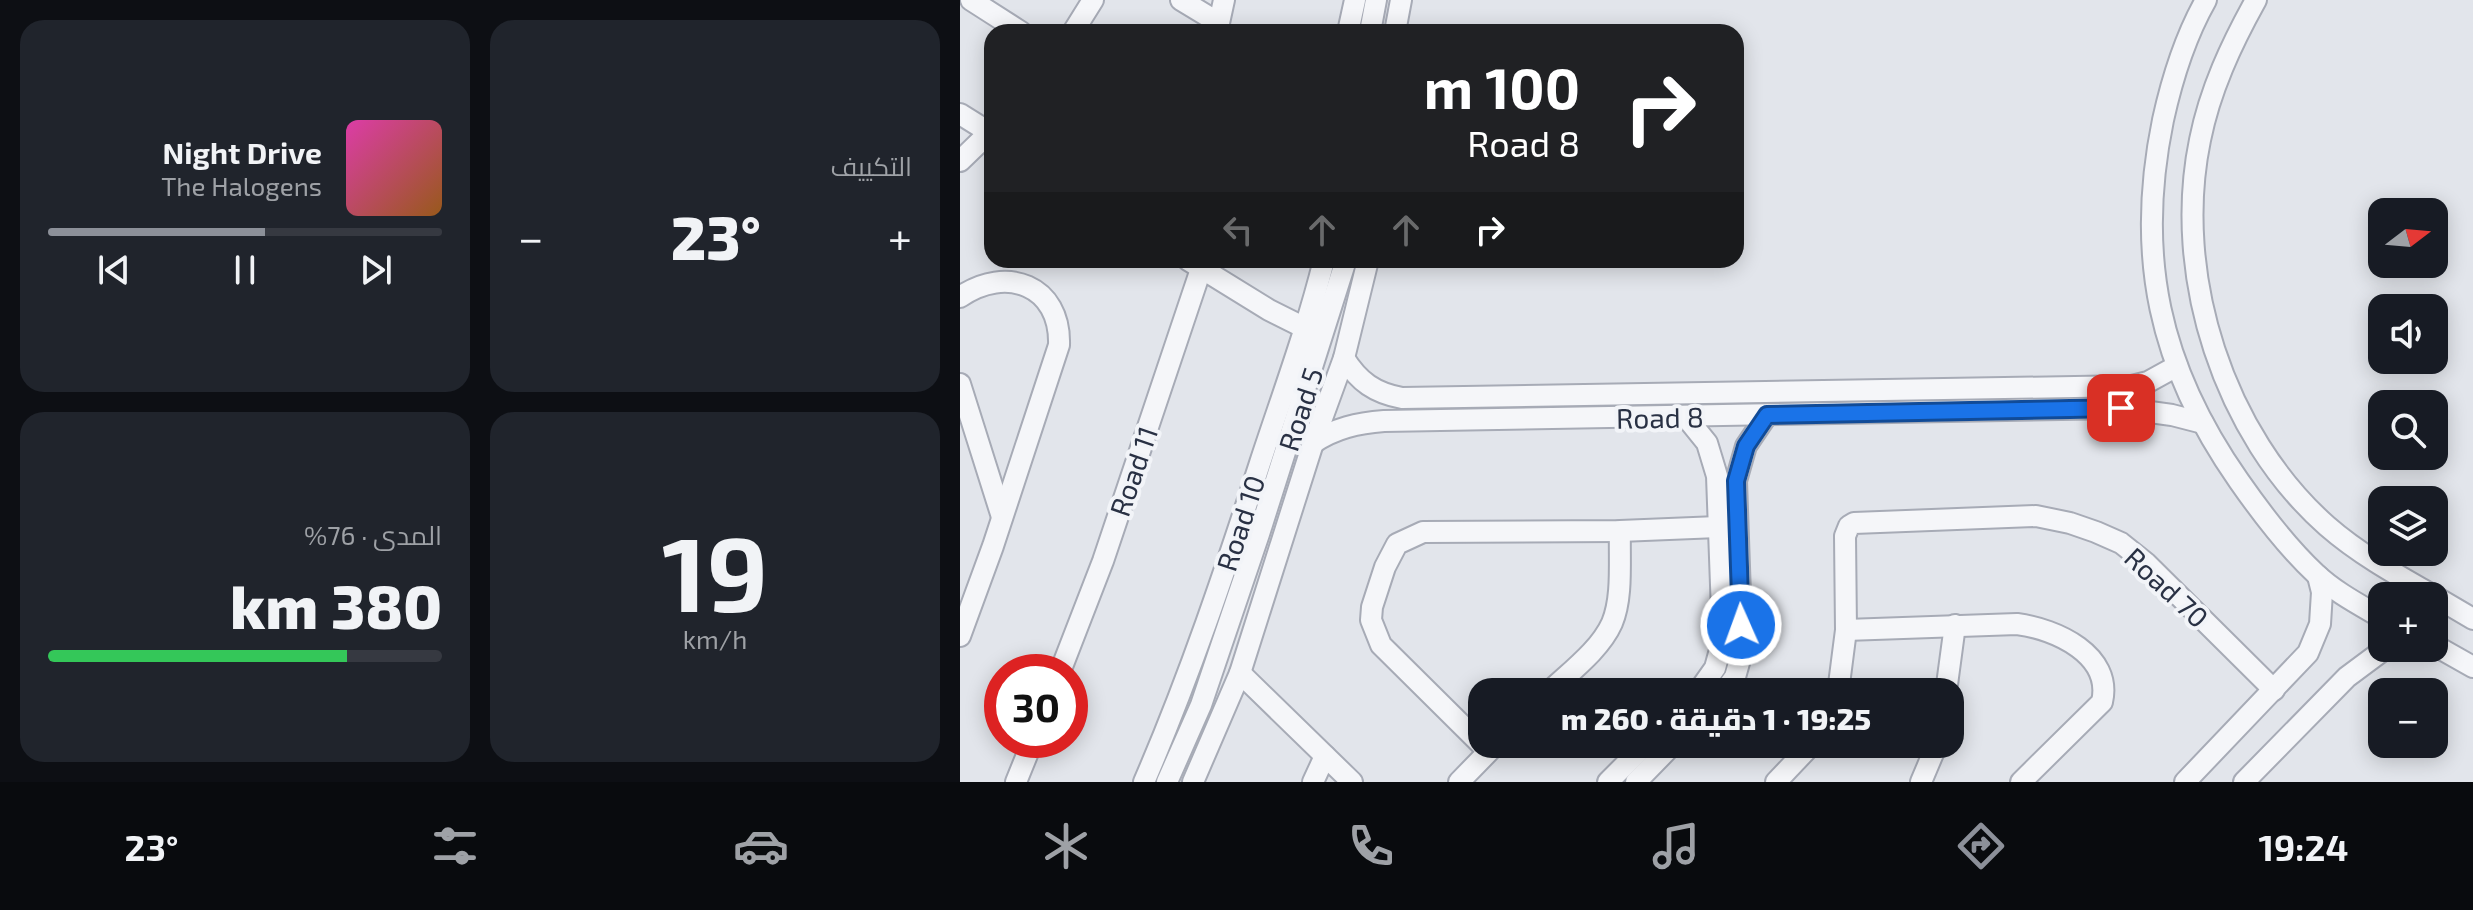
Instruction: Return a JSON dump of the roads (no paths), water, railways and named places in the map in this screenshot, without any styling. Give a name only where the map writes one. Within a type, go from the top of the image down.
[{"type":"street","points":[[971,0],[1008,24]]},
{"type":"street","points":[[1078,24],[1093,0]]},
{"type":"street","points":[[1181,0],[1215,24]]},
{"type":"street","points":[[1220,24],[1224,0]]},
{"type":"street","points":[[1350,24],[1355,0]]},
{"type":"street","points":[[1372,24],[1376,0]]},
{"type":"street","points":[[1396,24],[1401,0]]},
{"type":"street","points":[[2206,0],[2183,48],[2169,93],[2152,185],[2153,264],[2159,304],[2187,395],[2255,504],[2318,576],[2368,609]]},
{"type":"street","points":[[2256,0],[2233,41],[2213,90],[2199,141],[2193,194],[2193,247],[2199,293],[2210,339],[2248,425],[2298,496],[2326,525],[2357,550],[2411,582]]},
{"type":"street","points":[[960,114],[984,129]]},
{"type":"street","points":[[960,161],[984,139]]},
{"type":"street","name":"Road 11","points":[[1067,654],[1103,561],[1194,268]]},
{"type":"street","points":[[1202,268],[1305,328]]},
{"type":"street","name":"Road 10","points":[[1144,782],[1172,720],[1211,612],[1305,328],[1322,268]]},
{"type":"street","name":"Road 5","points":[[1167,782],[1201,705],[1305,394],[1344,268]]},
{"type":"street","name":"Road 5","points":[[1193,782],[1240,673],[1313,443],[1344,358],[1366,268]]},
{"type":"street","points":[[960,297],[983,283],[1004,280],[1028,288],[1052,306],[1059,331],[1059,345],[960,636]]},
{"type":"street","name":"Road 8","points":[[1344,358],[1354,374],[1368,386],[1402,398],[2132,386],[2148,382],[2177,366]]},
{"type":"street","points":[[960,384],[1002,517]]},
{"type":"street","name":"Road 8","points":[[1313,443],[1345,426],[1384,421],[2121,408],[2203,423]]},
{"type":"street","points":[[1734,678],[1742,652],[1736,481],[1746,446],[1767,415]]},
{"type":"street","points":[[1686,417],[1703,436],[1714,459],[1717,476],[1723,639],[1715,668],[1708,678]]},
{"type":"street","name":"Road 70","points":[[1846,630],[1845,536],[1849,526],[1854,523],[2036,516],[2070,523],[2121,543],[2146,563],[2274,690]]},
{"type":"street","points":[[1468,726],[1381,645],[1374,633],[1372,607],[1391,553],[1405,538],[1423,532],[1718,527]]},
{"type":"street","points":[[1563,678],[1594,648],[1611,625],[1617,606],[1620,531]]},
{"type":"street","points":[[2185,782],[2298,666],[2315,639],[2322,608],[2318,576]]},
{"type":"street","points":[[2448,604],[2473,619]]},
{"type":"street","points":[[1840,678],[1846,630],[2017,624],[2040,627],[2091,658],[2104,678],[2105,690],[2102,702],[2021,782]]},
{"type":"street","points":[[1948,678],[1955,625]]},
{"type":"street","points":[[2448,653],[2473,667]]},
{"type":"street","points":[[2244,782],[2347,677],[2368,661]]},
{"type":"street","points":[[1240,673],[1352,782]]},
{"type":"street","points":[[1313,782],[1325,756]]},
{"type":"street","points":[[1016,782],[1026,758]]},
{"type":"street","points":[[1459,782],[1482,758]]},
{"type":"street","points":[[1608,782],[1632,758]]},
{"type":"street","points":[[1636,782],[1659,758]]},
{"type":"street","points":[[1781,780],[1800,758]]},
{"type":"street","points":[[1921,782],[1931,758]]}]
